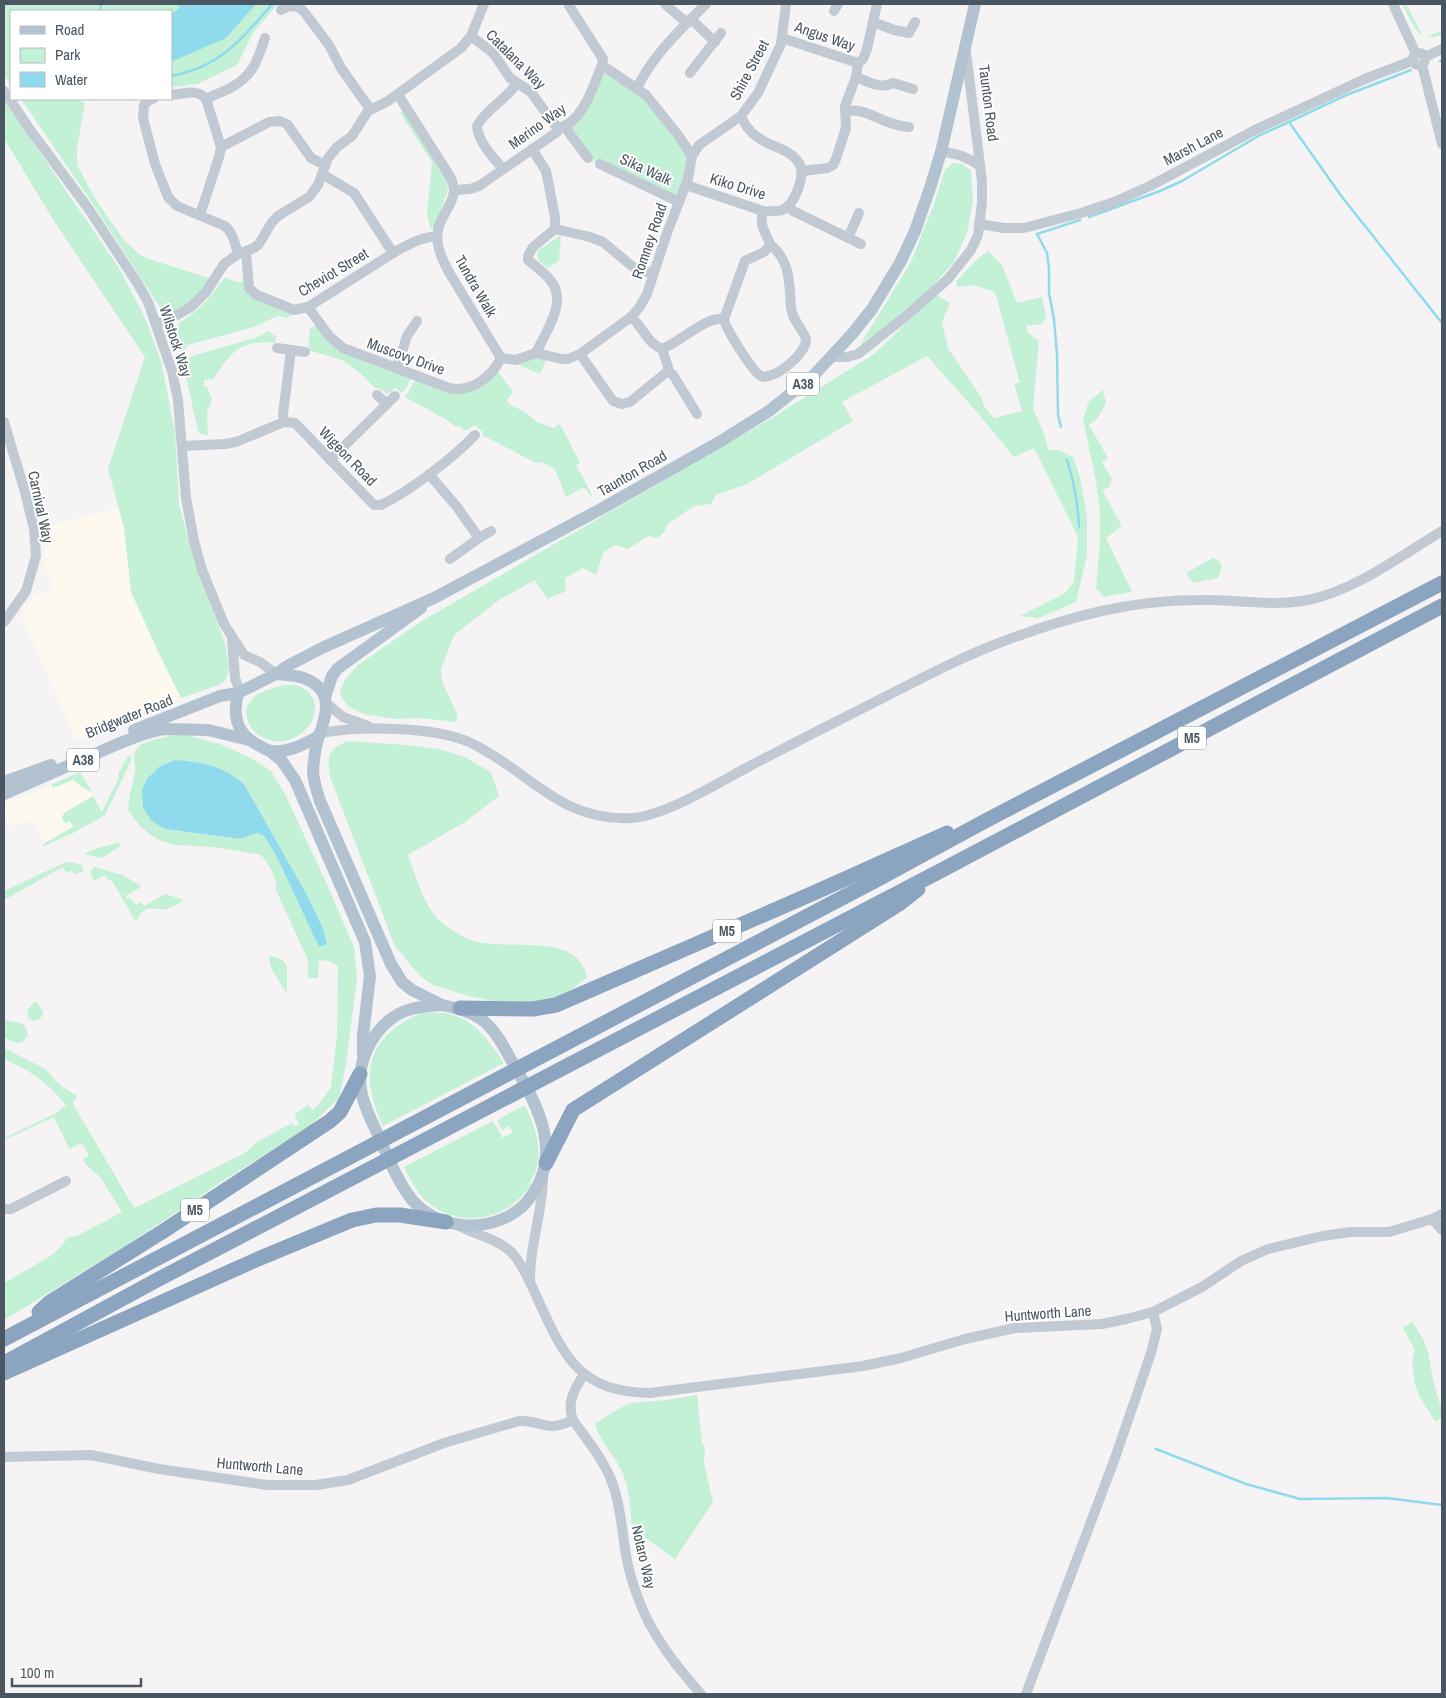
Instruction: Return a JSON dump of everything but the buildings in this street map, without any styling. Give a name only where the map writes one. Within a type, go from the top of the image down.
[{"type":"highway","name":"M5","points":[[9,1335],[656,996],[987,820],[1442,583]]},
{"type":"highway","name":"M5","points":[[4,1363],[416,1144],[942,870],[1442,606]]},
{"type":"highway","name":"M5","points":[[460,1008],[533,1009],[556,1005],[816,892],[937,836],[987,820]]},
{"type":"highway","name":"M5","points":[[545,1169],[573,1110],[698,1029],[899,904],[942,870]]},
{"type":"highway","name":"M5","points":[[9,1335],[50,1302],[162,1232],[330,1121],[340,1112],[360,1074]]},
{"type":"highway","points":[[4,1374],[258,1259],[352,1220],[376,1215],[400,1215],[452,1224]]},
{"type":"main road","name":"Taunton Road","points":[[276,674],[324,647],[434,598],[601,509],[721,441],[792,394],[832,357],[872,309],[901,261],[924,208],[940,152],[975,4]]},
{"type":"main road","name":"Taunton Road","points":[[326,700],[332,676],[337,669],[434,598]]},
{"type":"main road","name":"A38","points":[[276,674],[239,693],[235,716],[241,731],[250,740],[270,751],[282,762],[295,780],[365,942],[370,976],[363,1035],[363,1058]]},
{"type":"main road","points":[[276,674],[306,679],[320,689],[326,700]]},
{"type":"main road","name":"Bridgwater Road","points":[[4,782],[220,696],[239,693]]},
{"type":"main road","name":"A38","points":[[326,700],[327,715],[320,734],[313,772],[316,788],[391,964],[402,982],[412,990],[442,1005]]},
{"type":"main road","name":"Bridgwater Road","points":[[4,794],[120,743],[163,729],[208,730],[250,740]]},
{"type":"main road","points":[[270,751],[294,748],[320,734]]},
{"type":"main road","points":[[442,1005],[460,1008],[480,1019],[493,1031],[522,1078],[539,1113],[547,1142],[545,1169],[537,1189],[529,1200],[514,1214],[485,1225],[452,1224],[428,1213],[414,1202],[402,1184],[367,1112],[362,1095],[360,1074],[363,1058],[377,1032],[390,1019],[404,1011],[419,1006],[442,1005]]},
{"type":"street","points":[[156,324],[168,320],[191,307],[211,285],[224,264],[259,244],[272,222],[278,216],[309,197],[332,152],[352,136],[363,116],[370,109],[398,94],[453,55],[466,43],[471,36],[484,4]]},
{"type":"street","points":[[568,4],[601,53],[602,65],[636,88],[656,106],[692,156]]},
{"type":"street","points":[[665,4],[718,38],[690,73]]},
{"type":"street","points":[[636,88],[656,55],[706,4]]},
{"type":"street","name":"Shire Street","points":[[692,156],[699,145],[741,116],[758,93],[782,38],[786,4]]},
{"type":"street","points":[[802,170],[822,169],[833,165],[845,135],[847,99],[856,77],[858,63],[863,59],[867,50],[877,4]]},
{"type":"street","points":[[1393,4],[1419,59],[1442,144]]},
{"type":"street","points":[[281,10],[287,7],[302,6],[329,45],[344,73],[370,109]]},
{"type":"street","points":[[873,22],[894,30],[909,33],[915,22]]},
{"type":"street","name":"Catalana Way","points":[[471,36],[486,46],[510,78],[531,92],[554,124],[562,127]]},
{"type":"street","points":[[206,99],[231,88],[250,74],[259,57],[265,38]]},
{"type":"street","name":"Angus Way","points":[[782,38],[858,63]]},
{"type":"street","name":"Taunton Road","points":[[832,357],[847,357],[858,354],[937,290],[971,250],[978,235],[982,203],[980,166],[966,44]]},
{"type":"street","name":"Marsh Lane","points":[[979,224],[1004,228],[1024,228],[1114,202],[1150,186],[1257,129],[1366,78],[1442,49]]},
{"type":"street","name":"Merino Way","points":[[454,190],[470,189],[479,186],[557,132],[581,112],[602,65]]},
{"type":"street","points":[[856,77],[879,86],[886,87],[893,83],[913,90]]},
{"type":"street","points":[[503,169],[483,143],[477,131],[477,126],[485,114],[510,93],[517,83]]},
{"type":"street","points":[[172,95],[194,92],[200,93],[206,99],[220,147],[219,157],[200,215]]},
{"type":"street","points":[[398,94],[447,171],[454,190]]},
{"type":"street","name":"Wilstock Way","points":[[10,100],[88,208],[148,302],[172,371],[178,400],[186,498],[194,541],[202,570],[231,637],[244,655],[260,662],[276,674]]},
{"type":"street","points":[[149,100],[144,105],[143,118],[160,178],[171,202],[225,226],[230,230],[242,253]]},
{"type":"street","points":[[845,111],[862,111],[892,124],[909,127]]},
{"type":"street","points":[[741,116],[755,136],[761,141],[796,158],[802,170],[800,182],[786,208],[861,244]]},
{"type":"street","points":[[220,147],[269,122],[280,120],[287,124],[311,158],[323,170],[354,193],[392,253]]},
{"type":"street","points":[[562,127],[588,158]]},
{"type":"street","points":[[532,149],[546,171],[556,217],[555,229],[533,247],[528,256],[528,260],[553,282],[557,294],[555,311],[536,353]]},
{"type":"street","name":"Taunton Road","points":[[940,152],[966,156],[980,166]]},
{"type":"street","name":"Romney Road","points":[[501,358],[516,360],[536,353],[568,359],[580,354],[632,317],[642,303],[686,186],[692,156]]},
{"type":"street","name":"Sika Walk","points":[[600,164],[679,202]]},
{"type":"street","name":"Kiko Drive","points":[[686,186],[763,211],[786,208]]},
{"type":"street","name":"Tundra Walk","points":[[454,190],[439,224],[438,236],[446,268],[501,358]]},
{"type":"street","points":[[763,211],[762,226],[770,244],[782,255],[785,264],[789,280],[792,316],[806,337],[803,349],[796,358],[769,376],[760,375],[756,372],[726,326],[724,319],[745,261],[768,249],[770,244]]},
{"type":"street","points":[[848,238],[859,214]]},
{"type":"street","points":[[555,229],[603,242],[633,267],[653,274]]},
{"type":"street","name":"Cheviot Street","points":[[242,253],[249,288],[257,295],[294,310],[308,307],[392,253],[416,241],[438,236]]},
{"type":"street","name":"Muscovy Drive","points":[[308,307],[323,330],[336,343],[352,352],[449,388],[463,389],[485,378],[497,366],[501,358]]},
{"type":"street","points":[[632,317],[654,344],[662,348],[670,346],[706,323],[724,319]]},
{"type":"street","points":[[397,368],[407,336],[417,320]]},
{"type":"street","points":[[277,348],[305,352]]},
{"type":"street","points":[[662,348],[668,371],[673,375],[697,414]]},
{"type":"street","points":[[182,446],[230,443],[284,422],[283,414],[291,350]]},
{"type":"street","points":[[580,354],[613,401],[622,404],[630,402],[668,371]]},
{"type":"street","points":[[378,395],[387,404]]},
{"type":"street","points":[[330,460],[395,396]]},
{"type":"street","name":"Carnival Way","points":[[4,422],[34,529],[36,556],[26,591],[4,622]]},
{"type":"street","name":"Wigeon Road","points":[[284,422],[295,423],[374,505],[382,505],[388,502],[429,474],[460,450],[475,435]]},
{"type":"street","points":[[429,474],[457,507],[478,538]]},
{"type":"street","points":[[450,559],[478,538],[491,531]]},
{"type":"street","points":[[320,734],[342,729],[374,728],[424,732],[464,740],[497,758],[543,792],[574,809],[598,816],[636,818],[680,803],[896,690],[960,659],[1050,624],[1123,605],[1160,601],[1202,600],[1282,604],[1308,600],[1329,595],[1373,573],[1442,531]]},
{"type":"street","name":"Wilstock Way","points":[[231,637],[235,678],[239,693]]},
{"type":"street","points":[[326,700],[343,717],[374,728]]},
{"type":"street","name":"Huntworth Lane","points":[[530,1280],[531,1253],[543,1192],[545,1169]]},
{"type":"street","points":[[4,1209],[11,1209],[66,1181]]},
{"type":"street","name":"Huntworth Lane","points":[[452,1224],[468,1232],[498,1242],[507,1248],[530,1280],[565,1354],[584,1374],[618,1391],[650,1394],[863,1366],[1015,1328],[1102,1324],[1153,1312],[1202,1287],[1240,1262],[1268,1249],[1322,1236],[1351,1232],[1389,1232],[1432,1219],[1442,1214]]},
{"type":"street","points":[[1432,1219],[1442,1230]]},
{"type":"street","points":[[1026,1694],[1115,1458],[1151,1353],[1157,1329],[1153,1312]]},
{"type":"street","points":[[573,1420],[570,1413],[571,1399],[584,1374]]},
{"type":"street","name":"Huntworth Lane","points":[[4,1457],[90,1455],[227,1480],[267,1485],[316,1485],[348,1480],[444,1443],[519,1421],[529,1420],[543,1426],[556,1427],[573,1420]]},
{"type":"street","name":"Notaro Way","points":[[573,1420],[604,1465],[612,1482],[618,1502],[629,1570],[646,1618],[675,1663],[701,1694]]},
{"type":"shaded area","points":[[119,508],[156,647],[181,698],[120,725],[76,740],[21,615],[34,595],[41,592],[48,593],[52,577],[47,572],[44,563],[43,527]]},
{"type":"shaded area","points":[[80,772],[93,796],[73,827],[43,844],[34,823],[29,821],[13,827],[11,821],[8,822],[4,814],[4,804]]},
{"type":"green space","points":[[4,4],[278,4],[253,33],[237,65],[197,84],[172,87],[172,10],[10,10],[10,84],[4,75]]},
{"type":"green space","points":[[1402,4],[1406,4],[1422,35],[1412,24]]},
{"type":"green space","points":[[1440,31],[1441,35],[1427,37]]},
{"type":"green space","points":[[602,65],[636,88],[692,156],[679,202],[588,158],[564,126],[574,119]]},
{"type":"green space","points":[[4,100],[119,268],[145,318],[161,361],[175,432],[179,505],[195,563],[225,643],[229,668],[226,679],[221,684],[181,698],[131,592],[124,528],[108,469],[145,357],[54,221],[4,138]]},
{"type":"green space","points":[[22,100],[80,100],[85,103],[77,148],[77,165],[96,200],[123,239],[139,254],[149,259],[215,280],[168,320],[95,207]]},
{"type":"green space","points":[[404,110],[446,179],[448,190],[435,226],[431,229],[427,214],[432,162],[400,113]]},
{"type":"green space","points":[[953,163],[963,164],[971,171],[973,200],[967,233],[954,262],[926,293],[891,323],[860,345],[911,262],[945,170]]},
{"type":"green space","points":[[561,235],[559,261],[548,268],[539,261],[537,254],[539,250]]},
{"type":"green space","points":[[988,251],[1002,265],[1017,303],[1042,297],[1046,316],[1042,324],[1026,326],[1027,332],[1039,341],[1033,409],[1044,433],[1048,450],[1059,450],[1073,457],[1080,477],[1087,518],[1087,555],[1076,602],[1039,618],[1020,616],[1065,593],[1074,582],[1078,537],[1034,448],[1014,457],[927,356],[842,402],[853,421],[747,484],[716,495],[711,504],[694,506],[668,524],[658,538],[648,536],[628,549],[615,545],[603,553],[596,575],[583,568],[565,578],[566,591],[547,599],[535,580],[499,600],[454,635],[441,669],[442,681],[457,714],[457,722],[419,718],[395,719],[364,714],[349,707],[342,698],[340,691],[345,680],[358,665],[422,621],[775,416],[874,354],[936,295],[950,303],[942,322],[948,348],[981,397],[984,406],[994,418],[1022,411],[1014,383],[1020,383],[995,292],[973,285],[957,287],[956,281],[975,261]]},
{"type":"green space","points":[[225,277],[236,282],[244,281],[245,286],[296,312],[287,318],[277,316],[257,326],[188,345],[184,354],[189,357],[258,337],[268,331],[276,337],[275,343],[253,343],[237,350],[225,362],[213,379],[204,380],[204,386],[207,387],[212,399],[207,412],[208,435],[204,435],[198,431],[176,332],[179,323],[204,303]]},
{"type":"green space","points":[[316,326],[322,333],[411,376],[407,387],[401,393],[396,388],[387,394],[378,388],[376,389],[361,374],[342,360],[308,350],[310,328]]},
{"type":"green space","points":[[541,356],[547,358],[540,374],[515,363]]},
{"type":"green space","points":[[497,371],[513,391],[507,400],[509,404],[525,412],[537,422],[553,428],[560,424],[580,463],[576,465],[592,495],[590,496],[586,489],[582,488],[566,497],[555,469],[541,462],[536,463],[482,435],[483,432],[474,425],[468,430],[464,430],[458,425],[456,427],[405,397],[416,379],[456,391]]},
{"type":"green space","points":[[1103,390],[1106,403],[1098,418],[1089,425],[1108,458],[1102,462],[1112,479],[1109,487],[1102,490],[1122,526],[1106,538],[1132,592],[1104,597],[1096,588],[1100,542],[1100,511],[1096,481],[1083,419],[1089,401]]},
{"type":"green space","points":[[1213,558],[1219,561],[1222,567],[1218,578],[1193,583],[1186,573]]},
{"type":"green space","points":[[284,685],[301,687],[311,696],[315,705],[314,715],[310,724],[303,732],[293,738],[282,741],[263,738],[249,724],[246,711],[248,705],[259,694]]},
{"type":"green space","points":[[183,734],[223,745],[258,762],[271,771],[285,794],[354,947],[357,978],[346,1065],[339,1098],[311,1125],[127,1245],[4,1320],[4,1283],[49,1257],[61,1247],[67,1238],[79,1235],[122,1212],[100,1177],[86,1165],[83,1159],[89,1156],[82,1143],[69,1149],[54,1117],[4,1140],[4,1138],[56,1113],[66,1105],[53,1090],[38,1078],[22,1067],[4,1059],[4,1048],[45,1069],[61,1086],[77,1096],[73,1104],[134,1208],[245,1153],[257,1142],[292,1123],[294,1126],[299,1124],[295,1116],[296,1113],[308,1105],[313,1110],[331,1087],[337,1036],[338,966],[329,961],[319,960],[318,978],[308,978],[308,960],[275,888],[277,883],[271,869],[263,857],[258,854],[212,847],[175,845],[162,841],[152,836],[139,825],[128,810],[135,772],[134,757],[136,751],[146,742]],"holes":[[[244,784],[307,895],[277,857],[264,836],[257,833],[240,839],[165,829]]]},
{"type":"green space","points":[[348,741],[439,749],[465,757],[491,772],[499,796],[465,822],[408,855],[425,900],[442,923],[468,939],[481,943],[544,946],[559,949],[572,954],[581,963],[587,977],[565,995],[538,1005],[517,1005],[472,997],[433,985],[419,975],[395,946],[330,777],[330,754],[336,747]]},
{"type":"green space","points":[[128,756],[131,756],[131,761],[105,815],[75,832],[44,846],[43,844],[73,827],[70,821],[65,823],[62,818],[64,813],[93,796],[102,812]]},
{"type":"green space","points":[[80,772],[92,792],[73,780],[53,788],[51,785]]},
{"type":"green space","points":[[118,843],[120,846],[102,858],[84,854],[97,848]]},
{"type":"green space","points":[[69,862],[82,865],[83,871],[75,875],[72,870],[66,873],[63,867],[4,900],[4,891]]},
{"type":"green space","points":[[94,867],[122,875],[140,885],[141,887],[125,896],[127,899],[130,898],[136,905],[141,902],[144,906],[165,894],[184,900],[170,908],[147,909],[139,915],[136,922],[111,879],[108,880],[105,875],[94,881],[90,872]]},
{"type":"green space","points":[[272,956],[282,960],[287,965],[287,994],[271,968],[269,958]]},
{"type":"green space","points":[[37,1001],[43,1013],[40,1019],[33,1021],[28,1018],[28,1010]]},
{"type":"green space","points":[[424,1012],[449,1014],[467,1021],[481,1033],[504,1063],[383,1126],[373,1100],[370,1084],[370,1070],[373,1057],[379,1045],[397,1026]]},
{"type":"green space","points":[[4,1020],[20,1023],[25,1026],[28,1035],[26,1039],[17,1043],[4,1037]]},
{"type":"green space","points":[[525,1105],[536,1135],[539,1155],[534,1175],[528,1185],[532,1182],[511,1206],[483,1217],[468,1218],[453,1216],[438,1210],[425,1200],[413,1185],[404,1167],[493,1121],[503,1138],[513,1132],[509,1126],[502,1130],[497,1120]]},
{"type":"green space","points":[[1412,1322],[1423,1339],[1428,1352],[1442,1412],[1442,1418],[1435,1421],[1420,1397],[1414,1379],[1412,1362],[1415,1350],[1403,1328]]},
{"type":"green space","points":[[697,1395],[702,1443],[705,1448],[704,1463],[713,1502],[675,1559],[632,1528],[626,1482],[595,1424],[631,1403]]},
{"type":"water","points":[[180,4],[256,4],[226,38],[172,62],[172,14],[179,8]]},
{"type":"water","points":[[175,760],[195,762],[219,768],[244,784],[307,895],[323,929],[327,944],[319,947],[277,857],[264,836],[257,833],[240,839],[165,829],[152,821],[143,808],[142,790],[147,779],[159,767]]},
{"type":"waterway","points":[[100,10],[101,4]]},
{"type":"waterway","points":[[172,76],[188,72],[216,59],[239,40],[272,4]]},
{"type":"waterway","points":[[1289,122],[1344,96],[1411,70]]},
{"type":"waterway","points":[[1089,217],[1182,181],[1260,135],[1289,122],[1342,197],[1442,323]]},
{"type":"waterway","points":[[1061,427],[1058,415],[1057,355],[1054,319],[1049,293],[1049,268],[1047,253],[1037,234],[1080,220]]},
{"type":"waterway","points":[[1067,460],[1072,476],[1079,527]]},
{"type":"waterway","points":[[1156,1449],[1246,1484],[1300,1499],[1387,1498],[1442,1505]]}]
